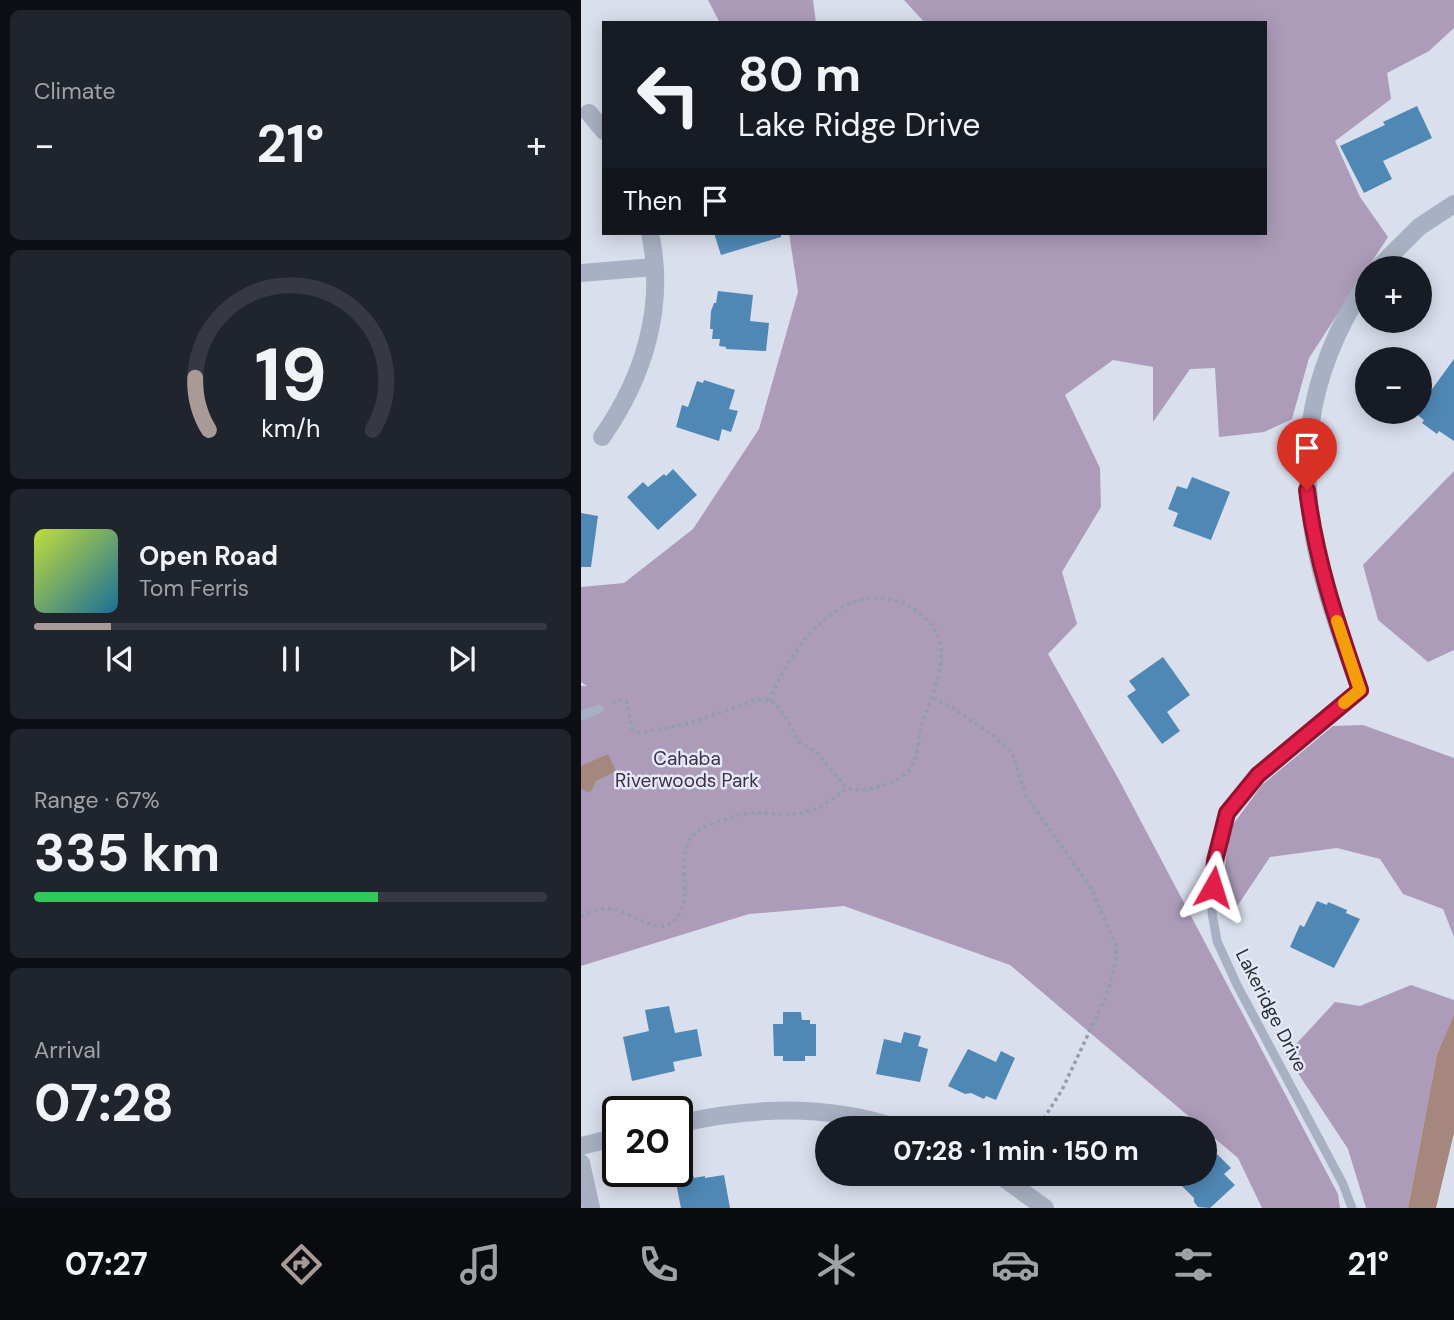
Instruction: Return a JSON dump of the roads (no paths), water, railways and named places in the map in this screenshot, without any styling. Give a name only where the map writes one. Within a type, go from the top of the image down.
[{"type":"street","points":[[589,113],[602,129]]},
{"type":"street","points":[[1390,256],[1419,227],[1454,204]]},
{"type":"street","points":[[602,437],[629,395],[646,349],[654,305],[655,267],[650,235]]},
{"type":"street","points":[[581,273],[655,267]]},
{"type":"street","points":[[1355,300],[1327,355],[1312,410],[1307,490],[1323,579],[1360,690]]},
{"type":"street","points":[[693,1121],[749,1111],[793,1111],[845,1116]]},
{"type":"street","points":[[581,1146],[602,1141]]},
{"type":"street","points":[[581,1163],[591,1208]]},
{"type":"street","points":[[1015,1186],[1045,1208]]},
{"type":"lane","name":"Lakeridge Drive","points":[[1352,1208],[1343,1184],[1237,985],[1217,941],[1212,913],[1215,861],[1227,813],[1258,775],[1360,690]]},
{"type":"lane","points":[[581,716],[599,709]]},
{"type":"park label","name":"Cahaba Riverwoods Park","points":[[687,769]]}]
